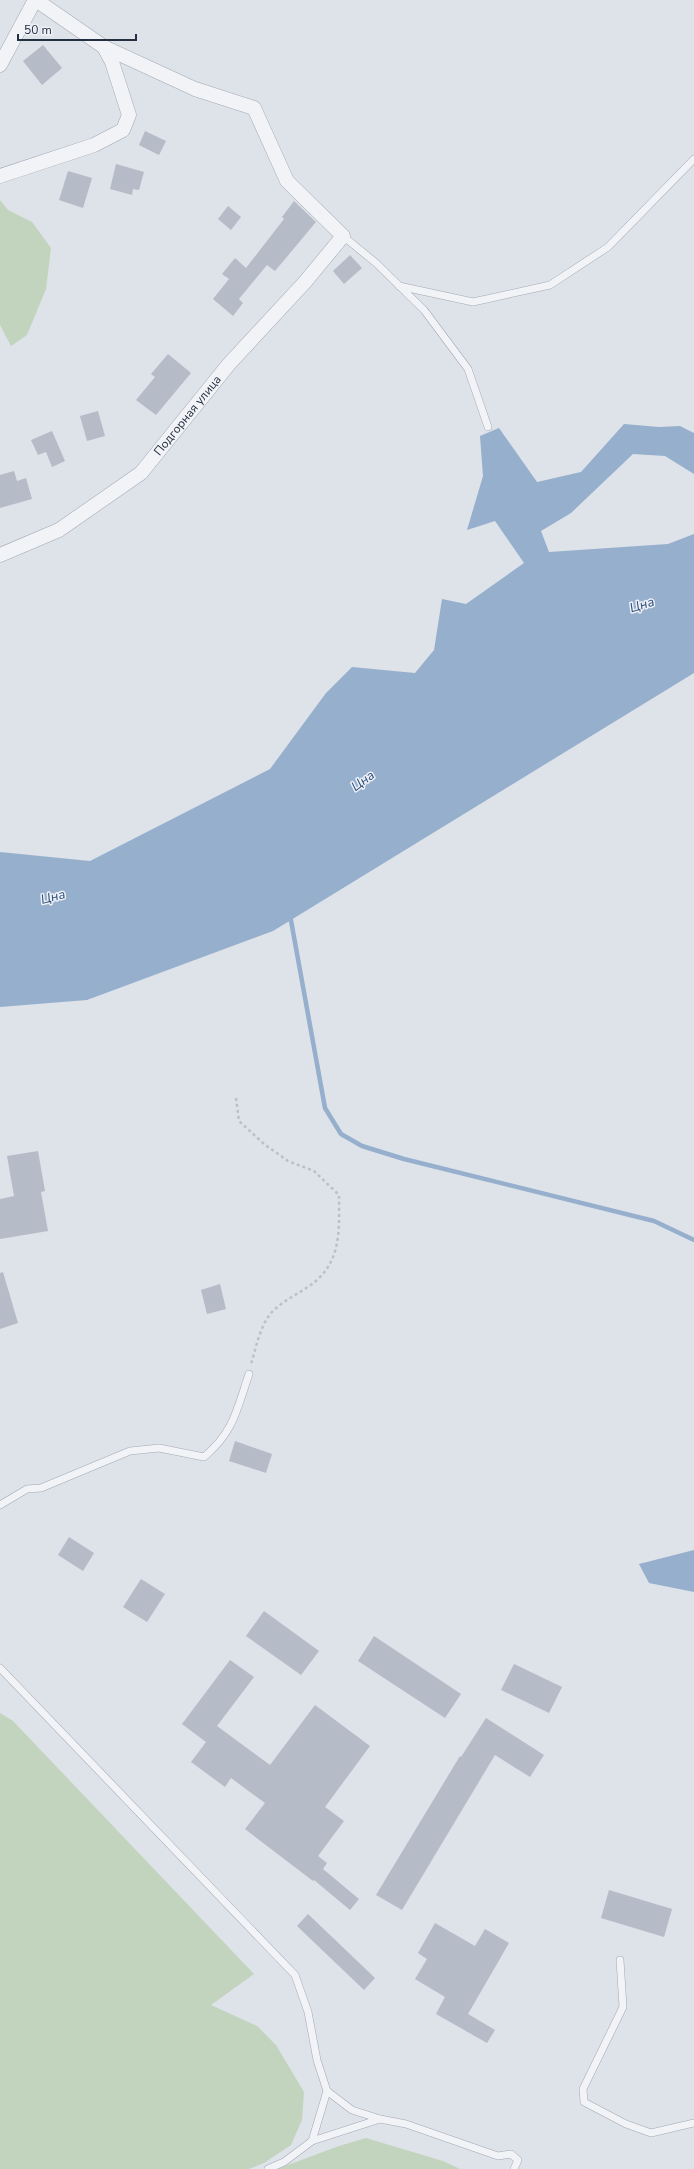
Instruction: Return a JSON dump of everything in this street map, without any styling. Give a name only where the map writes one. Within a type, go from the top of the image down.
[{"type":"street","points":[[0,65],[35,0],[104,47],[195,89],[254,108],[287,181],[343,236]]},
{"type":"street","points":[[0,176],[94,145],[123,130],[129,115],[112,62],[104,47]]},
{"type":"street","name":"Подгорная улица","points":[[0,555],[59,530],[140,473],[229,364],[305,282],[343,236]]},
{"type":"lane","points":[[399,286],[473,302],[550,285],[608,247],[694,159]]},
{"type":"lane","points":[[343,236],[376,263],[424,310],[468,369],[488,427]]},
{"type":"lane","points":[[0,1506],[27,1489],[42,1488],[130,1451],[159,1448],[204,1457],[214,1449],[231,1426],[249,1374]]},
{"type":"lane","points":[[0,1668],[295,1975],[308,2012],[316,2060],[327,2091],[352,2110],[380,2119],[406,2124],[498,2156],[511,2154],[518,2160],[514,2169]]},
{"type":"lane","points":[[620,1960],[622,2007],[583,2089],[584,2102],[626,2124],[651,2133],[694,2123]]},
{"type":"lane","points":[[312,2141],[327,2091]]},
{"type":"lane","points":[[268,2169],[284,2162],[312,2141],[380,2119]]},
{"type":"path","points":[[236,1098],[239,1121],[264,1144],[288,1160],[314,1171],[339,1195],[340,1232],[332,1258],[320,1277],[284,1300],[270,1314],[258,1342],[249,1374]]},
{"type":"green space","points":[[0,200],[8,210],[32,222],[51,248],[46,289],[27,335],[11,346],[0,325]]},
{"type":"green space","points":[[0,1713],[13,1721],[254,1974],[211,2005],[257,2026],[276,2045],[304,2092],[302,2120],[291,2145],[264,2163],[249,2169],[0,2169]]},
{"type":"green space","points":[[366,2138],[443,2161],[460,2169],[277,2169],[339,2146]]},
{"type":"water","name":"Цна","points":[[624,424],[659,427],[680,426],[694,433],[694,474],[665,456],[633,454],[571,513],[541,531],[549,552],[668,544],[694,534],[694,673],[273,931],[87,1000],[0,1007],[0,852],[90,861],[270,769],[326,693],[352,667],[415,673],[434,650],[442,599],[466,604],[524,563],[495,521],[467,530],[483,476],[480,436],[499,428],[537,482],[581,472]]},
{"type":"water","points":[[694,1550],[694,1592],[649,1583],[639,1564]]},
{"type":"building","points":[[43,45],[62,68],[42,85],[23,61]]},
{"type":"building","points":[[145,131],[166,141],[159,155],[139,145]]},
{"type":"building","points":[[116,164],[144,172],[139,190],[133,189],[132,195],[110,189]]},
{"type":"building","points":[[68,171],[92,178],[83,208],[59,200]]},
{"type":"building","points":[[294,201],[316,222],[275,271],[267,265],[239,299],[243,303],[233,316],[213,299],[229,279],[222,274],[235,258],[246,268],[284,219],[282,217]]},
{"type":"building","points":[[228,206],[241,217],[231,230],[218,219]]},
{"type":"building","points":[[350,255],[362,268],[344,284],[333,271]]},
{"type":"building","points":[[168,354],[191,373],[156,415],[136,400],[155,377],[151,374]]},
{"type":"building","points":[[98,411],[105,436],[87,441],[80,416]]},
{"type":"building","points":[[52,431],[65,461],[52,467],[46,452],[38,455],[31,440]]},
{"type":"building","points":[[14,471],[17,481],[26,478],[32,499],[0,508],[0,475]]},
{"type":"building","points":[[38,1151],[45,1191],[41,1192],[48,1231],[0,1239],[0,1199],[14,1196],[7,1156]]},
{"type":"building","points":[[3,1272],[18,1323],[0,1329],[0,1273]]},
{"type":"building","points":[[220,1284],[226,1309],[207,1314],[201,1290]]},
{"type":"building","points":[[235,1441],[272,1454],[266,1473],[229,1461]]},
{"type":"building","points":[[69,1537],[94,1553],[83,1571],[58,1555]]},
{"type":"building","points":[[141,1579],[165,1594],[147,1622],[123,1607]]},
{"type":"building","points":[[264,1611],[319,1651],[301,1675],[246,1636]]},
{"type":"building","points":[[374,1636],[461,1694],[445,1718],[358,1661]]},
{"type":"building","points":[[230,1660],[254,1677],[217,1726],[270,1765],[315,1705],[370,1746],[325,1807],[344,1821],[318,1856],[327,1863],[323,1869],[359,1899],[350,1910],[314,1880],[313,1881],[245,1829],[265,1803],[231,1778],[225,1787],[191,1762],[206,1742],[182,1724]]},
{"type":"building","points":[[514,1664],[562,1687],[549,1713],[501,1690]]},
{"type":"building","points":[[486,1718],[544,1755],[530,1777],[495,1755],[402,1910],[376,1895],[460,1756],[461,1757]]},
{"type":"building","points":[[609,1890],[672,1909],[664,1937],[601,1918]]},
{"type":"building","points":[[308,1914],[375,1978],[364,1990],[297,1926]]},
{"type":"building","points":[[435,1923],[475,1946],[485,1929],[509,1943],[468,2014],[495,2030],[487,2043],[436,2014],[445,1997],[415,1979],[427,1959],[418,1953]]},
{"type":"waterway","points":[[290,915],[325,1108],[341,1134],[362,1146],[404,1159],[654,1221],[694,1240]]}]
